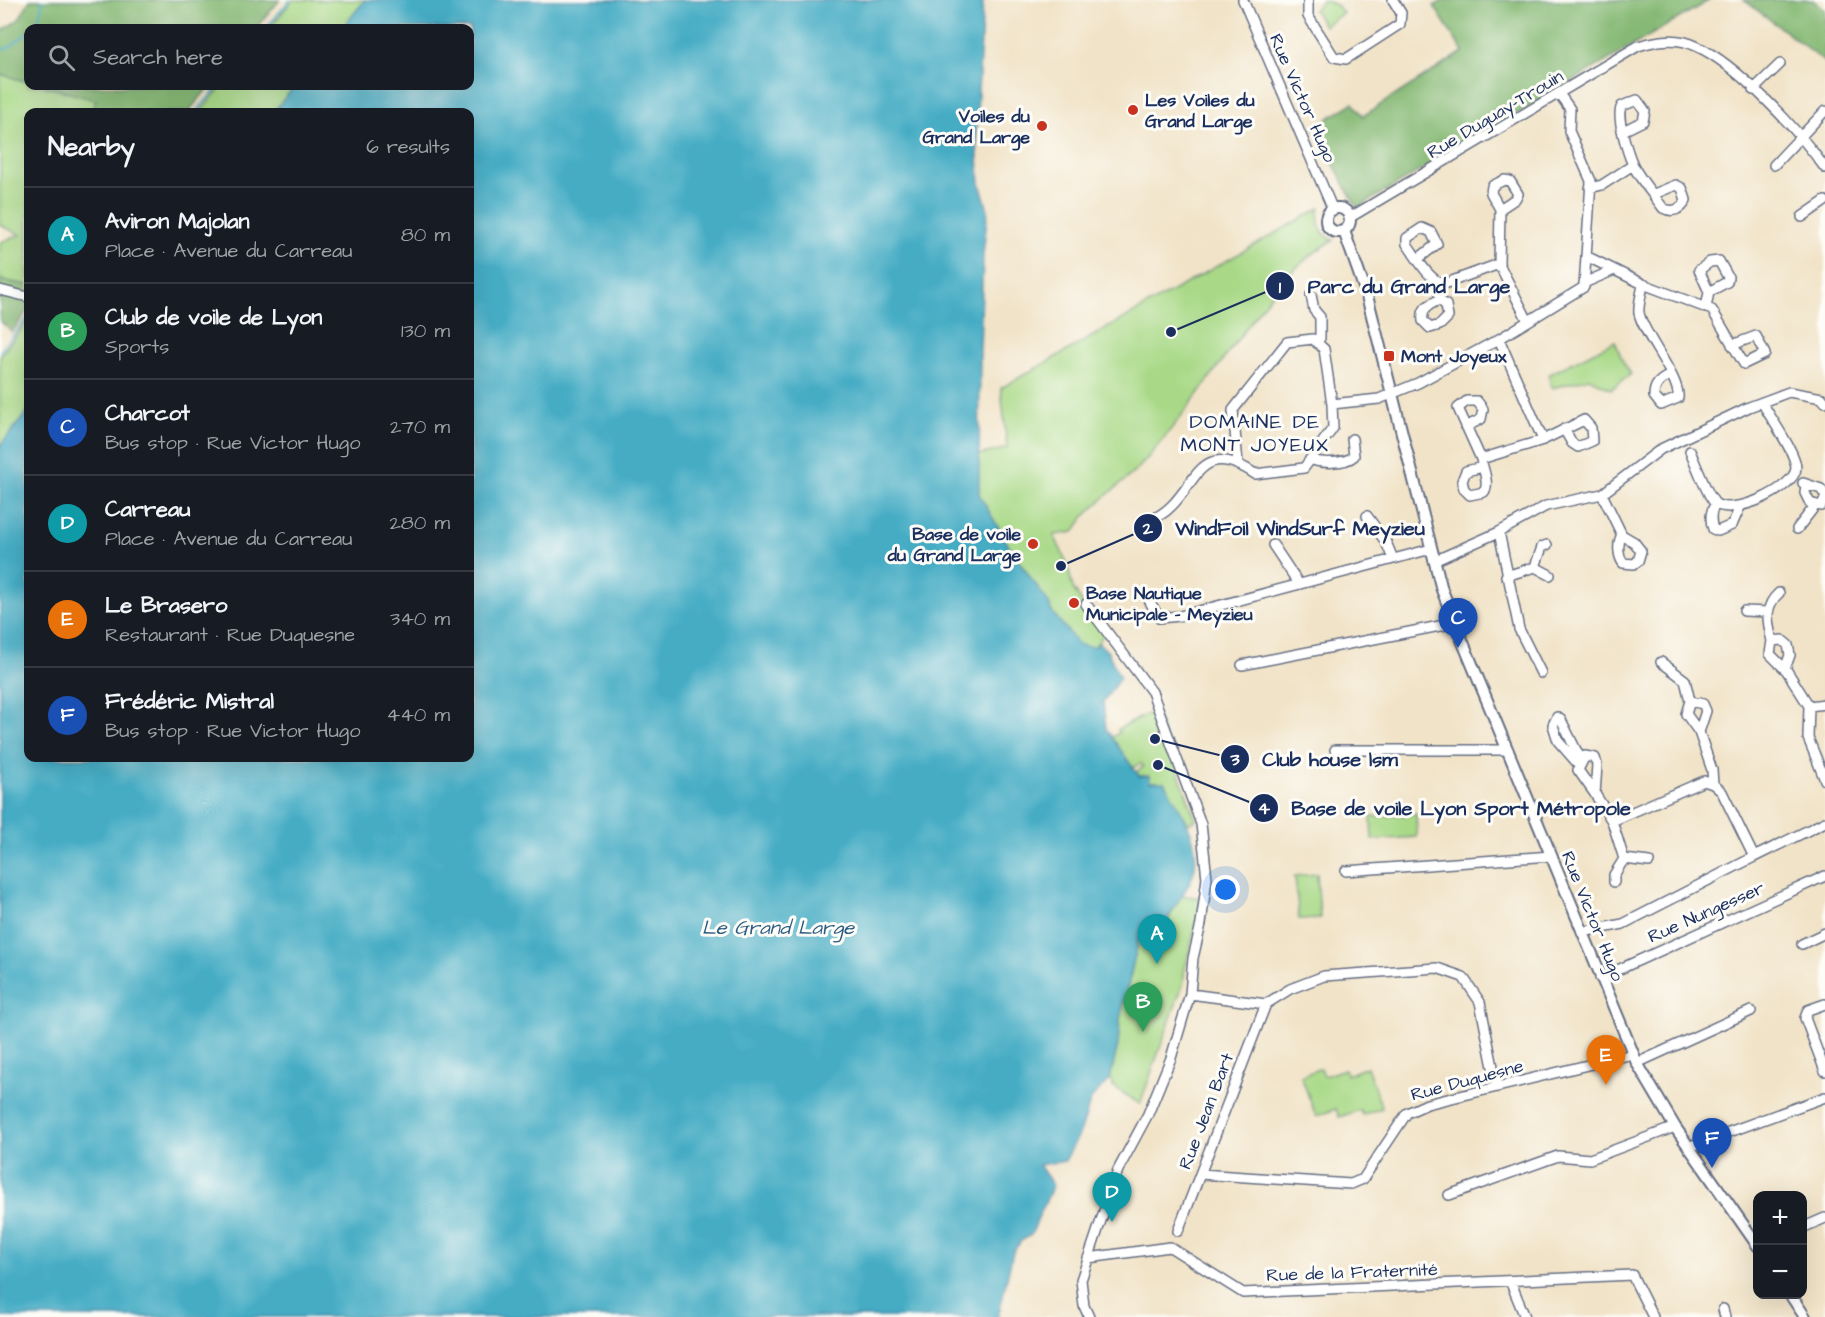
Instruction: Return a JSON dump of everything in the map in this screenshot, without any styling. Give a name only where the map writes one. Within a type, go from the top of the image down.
[{"type":"street","name":"Rue Victor Hugo","points":[[1243,0],[1333,210]]},
{"type":"street","points":[[1308,0],[1308,16],[1334,57],[1346,59],[1400,24],[1401,13],[1394,0]]},
{"type":"street","name":"Rue Duguay-Trouin","points":[[1349,218],[1560,95],[1638,46],[1658,40],[1695,45],[1722,61],[1753,90]]},
{"type":"street","points":[[1780,64],[1753,90],[1825,168]]},
{"type":"street","points":[[1332,404],[1379,399],[1392,394],[1499,339],[1527,319],[1584,286],[1590,188],[1585,167],[1569,131],[1570,109],[1560,95]]},
{"type":"street","points":[[1774,165],[1825,111]]},
{"type":"street","points":[[1623,131],[1633,165],[1654,194]]},
{"type":"street","points":[[1590,188],[1602,185],[1633,165]]},
{"type":"street","points":[[1802,217],[1825,201]]},
{"type":"street","points":[[1341,209],[1349,218],[1349,225],[1344,231],[1332,231],[1327,226],[1327,215],[1333,210],[1341,209]]},
{"type":"street","points":[[1500,209],[1499,264],[1527,319]]},
{"type":"street","name":"Rue Victor Hugo","points":[[1344,231],[1367,296],[1434,561],[1455,623],[1635,1059],[1688,1147],[1757,1245]]},
{"type":"street","points":[[1586,256],[1643,284],[1712,310],[1732,345]]},
{"type":"street","points":[[1418,259],[1431,276],[1441,283]]},
{"type":"street","points":[[1441,283],[1499,264]]},
{"type":"street","points":[[1584,283],[1614,270]]},
{"type":"street","points":[[1439,300],[1441,283]]},
{"type":"street","points":[[1643,284],[1639,313],[1670,375]]},
{"type":"street","points":[[0,290],[24,296]]},
{"type":"street","points":[[1706,308],[1709,292]]},
{"type":"street","points":[[1311,295],[1314,310],[1320,317],[1320,338],[1317,343]]},
{"type":"street","points":[[1150,520],[1162,515],[1207,463],[1223,458],[1238,463],[1255,474],[1304,468],[1333,428],[1324,349],[1313,339],[1287,342],[1233,410],[1238,463]]},
{"type":"street","points":[[1499,339],[1542,440]]},
{"type":"street","points":[[1434,561],[1499,532],[1546,506],[1602,494],[1661,449],[1762,402],[1790,392],[1822,398],[1825,402]]},
{"type":"street","points":[[1690,451],[1702,475],[1709,498],[1724,507],[1740,507],[1788,484],[1794,477],[1795,463],[1762,402]]},
{"type":"street","points":[[1466,427],[1482,463],[1564,429]]},
{"type":"street","points":[[1310,459],[1318,463],[1350,460],[1354,456],[1352,439]]},
{"type":"street","points":[[1794,477],[1806,485],[1821,489],[1825,497],[1821,506],[1815,506],[1807,499],[1806,485]]},
{"type":"street","points":[[1602,494],[1622,535]]},
{"type":"street","points":[[1716,504],[1712,508],[1711,522],[1713,529],[1718,531],[1732,525],[1740,507]]},
{"type":"street","points":[[1797,529],[1815,506]]},
{"type":"street","points":[[1367,516],[1386,542],[1393,559]]},
{"type":"street","points":[[1499,532],[1506,576],[1519,629],[1541,673]]},
{"type":"street","points":[[1535,567],[1542,547],[1547,544]]},
{"type":"street","points":[[1273,545],[1299,584]]},
{"type":"street","points":[[1149,600],[1159,618],[1180,616],[1431,549]]},
{"type":"street","points":[[1506,576],[1535,567],[1550,575]]},
{"type":"street","points":[[1779,593],[1770,602],[1768,612],[1772,641],[1770,654],[1785,669],[1809,706],[1808,738],[1825,780]]},
{"type":"street","points":[[1086,604],[1152,692],[1201,824],[1207,878],[1201,924],[1193,958],[1190,994],[1160,1088],[1118,1170],[1081,1280],[1084,1306],[1089,1317]]},
{"type":"street","points":[[1744,611],[1768,612]]},
{"type":"street","points":[[1242,664],[1455,623]]},
{"type":"street","points":[[1772,641],[1782,640],[1788,645],[1790,655],[1785,669]]},
{"type":"street","points":[[1661,662],[1685,680],[1690,701],[1686,714],[1699,732],[1712,770],[1713,784]]},
{"type":"street","points":[[1690,701],[1703,704],[1706,711],[1699,732]]},
{"type":"street","points":[[1809,706],[1825,704]]},
{"type":"street","points":[[1335,750],[1508,750]]},
{"type":"street","points":[[1595,794],[1598,765],[1595,758],[1588,755],[1580,762],[1581,776],[1612,821],[1624,859]]},
{"type":"street","points":[[1612,821],[1704,781],[1713,784],[1722,792],[1754,857]]},
{"type":"street","points":[[1582,932],[1623,924],[1825,822]]},
{"type":"street","points":[[1346,871],[1551,856]]},
{"type":"street","points":[[1624,859],[1649,862]]},
{"type":"street","points":[[1614,882],[1614,874],[1624,859]]},
{"type":"street","name":"Rue Nungesser","points":[[1600,978],[1825,876]]},
{"type":"street","points":[[1802,944],[1825,933]]},
{"type":"street","points":[[1190,994],[1266,1004],[1290,989],[1324,976],[1437,968],[1463,977],[1480,1002],[1497,1087]]},
{"type":"street","name":"Rue Jean Bart","points":[[1178,1231],[1266,1004]]},
{"type":"street","points":[[1825,1004],[1808,1010],[1805,1018],[1825,1071]]},
{"type":"street","name":"Rue Duquesne","points":[[1200,1174],[1351,1184],[1363,1179],[1407,1113],[1427,1104],[1497,1087],[1635,1059],[1751,1011]]},
{"type":"street","points":[[1688,1147],[1825,1097]]},
{"type":"street","points":[[1449,1196],[1558,1156],[1590,1159],[1675,1127]]},
{"type":"street","points":[[1807,1226],[1825,1218]]},
{"type":"street","name":"Rue de la Fraternité","points":[[1088,1258],[1170,1247],[1243,1293],[1511,1283],[1632,1275],[1653,1317]]},
{"type":"street","points":[[1511,1283],[1526,1317]]},
{"type":"street","points":[[1793,1299],[1802,1316]]},
{"type":"green space","points":[[30,0],[280,0],[259,24],[24,24],[24,81],[0,74],[0,32],[19,19]]},
{"type":"green space","points":[[293,0],[365,0],[345,24],[272,24]]},
{"type":"green space","points":[[1323,0],[1336,5],[1343,13],[1324,26],[1314,10]]},
{"type":"green space","points":[[1444,0],[1710,0],[1357,208],[1314,127],[1353,103],[1363,116],[1463,52],[1434,6]]},
{"type":"green space","points":[[1744,0],[1813,0],[1825,9],[1825,62]]},
{"type":"green space","points":[[0,74],[24,81],[24,90],[58,90],[97,100],[93,108],[24,108],[24,284],[0,280],[0,242],[21,235],[0,225]]},
{"type":"green space","points":[[58,90],[207,90],[191,108],[93,108],[96,100]]},
{"type":"green space","points":[[219,90],[292,90],[276,108],[203,108]]},
{"type":"green space","points":[[1320,208],[1320,227],[1325,235],[1334,240],[1302,262],[1277,288],[1168,434],[1145,461],[1089,512],[1074,532],[1054,535],[1067,563],[1073,588],[1106,632],[1094,647],[1079,645],[1051,611],[1049,603],[1013,553],[979,494],[979,455],[1007,448],[1001,388]]},
{"type":"green space","points":[[0,280],[24,284],[24,316],[12,332],[0,321]]},
{"type":"green space","points":[[24,326],[24,416],[0,446],[0,356]]},
{"type":"green space","points":[[1615,341],[1623,362],[1631,374],[1611,389],[1589,378],[1552,388],[1548,375]]},
{"type":"green space","points":[[1155,710],[1196,820],[1188,823],[1164,782],[1150,782],[1149,776],[1139,776],[1136,772],[1143,767],[1140,763],[1133,768],[1110,738],[1119,733],[1118,729]]},
{"type":"green space","points":[[1416,814],[1417,837],[1372,840],[1371,817]]},
{"type":"green space","points":[[1317,874],[1320,918],[1299,919],[1295,876]]},
{"type":"green space","points":[[1180,895],[1202,898],[1184,981],[1140,1104],[1114,1087],[1110,1079],[1118,1045],[1120,1019],[1139,939],[1154,940],[1164,930]]},
{"type":"green space","points":[[1367,1067],[1382,1108],[1362,1115],[1360,1110],[1339,1117],[1336,1109],[1316,1116],[1301,1076],[1321,1068],[1324,1076],[1345,1069],[1347,1075]]},
{"type":"water","name":"Le Grand Large","points":[[365,0],[983,0],[976,131],[980,183],[988,210],[983,255],[979,494],[1013,553],[1049,603],[1051,611],[1079,645],[1094,647],[1099,643],[1108,652],[1120,678],[1103,702],[1106,729],[1139,776],[1149,776],[1150,782],[1164,782],[1189,827],[1195,852],[1192,877],[1166,921],[1167,928],[1164,931],[1167,939],[1162,945],[1154,940],[1139,939],[1120,1019],[1118,1045],[1110,1079],[1091,1099],[1081,1131],[1065,1161],[1039,1165],[1053,1185],[1031,1235],[1021,1241],[1013,1252],[998,1317],[0,1317],[0,446],[24,416],[24,762],[474,762],[474,108],[276,108],[292,90],[474,90],[474,24],[345,24]]},
{"type":"waterway","points":[[37,24],[43,0]]},
{"type":"waterway","points":[[269,24],[290,0]]},
{"type":"waterway","points":[[0,50],[8,48],[24,35]]},
{"type":"waterway","points":[[200,108],[215,90]]},
{"type":"waterway","points":[[0,352],[24,322]]},
{"type":"place","name":"Les Voiles du Grand Large","points":[[1133,110]]},
{"type":"place","name":"Voiles du Grand Large","points":[[1042,126]]},
{"type":"place","name":"Parc du Grand Large","points":[[1171,332]]},
{"type":"place","name":"Mont Joyeux","points":[[1389,356]]},
{"type":"place","name":"Base de voile du Grand Large","points":[[1033,544]]},
{"type":"place","name":"WindFoil WindSurf Meyzieu","points":[[1061,566]]},
{"type":"place","name":"Base Nautique Municipale - Meyzieu","points":[[1074,603]]},
{"type":"place","name":"Charcot","points":[[1458,648]]},
{"type":"place","name":"Club house lsm","points":[[1155,739]]},
{"type":"place","name":"Base de voile Lyon Sport Métropole","points":[[1158,765]]},
{"type":"place","name":"Aviron Majolan","points":[[1157,964]]},
{"type":"place","name":"Club de voile de Lyon","points":[[1143,1032]]},
{"type":"place","name":"Le Brasero","points":[[1606,1085]]},
{"type":"place","name":"Frédéric Mistral","points":[[1712,1168]]},
{"type":"place","name":"Carreau","points":[[1112,1222]]},
{"type":"district","name":"DOMAINE DE MONT JOYEUX","points":[[1255,432]]}]
